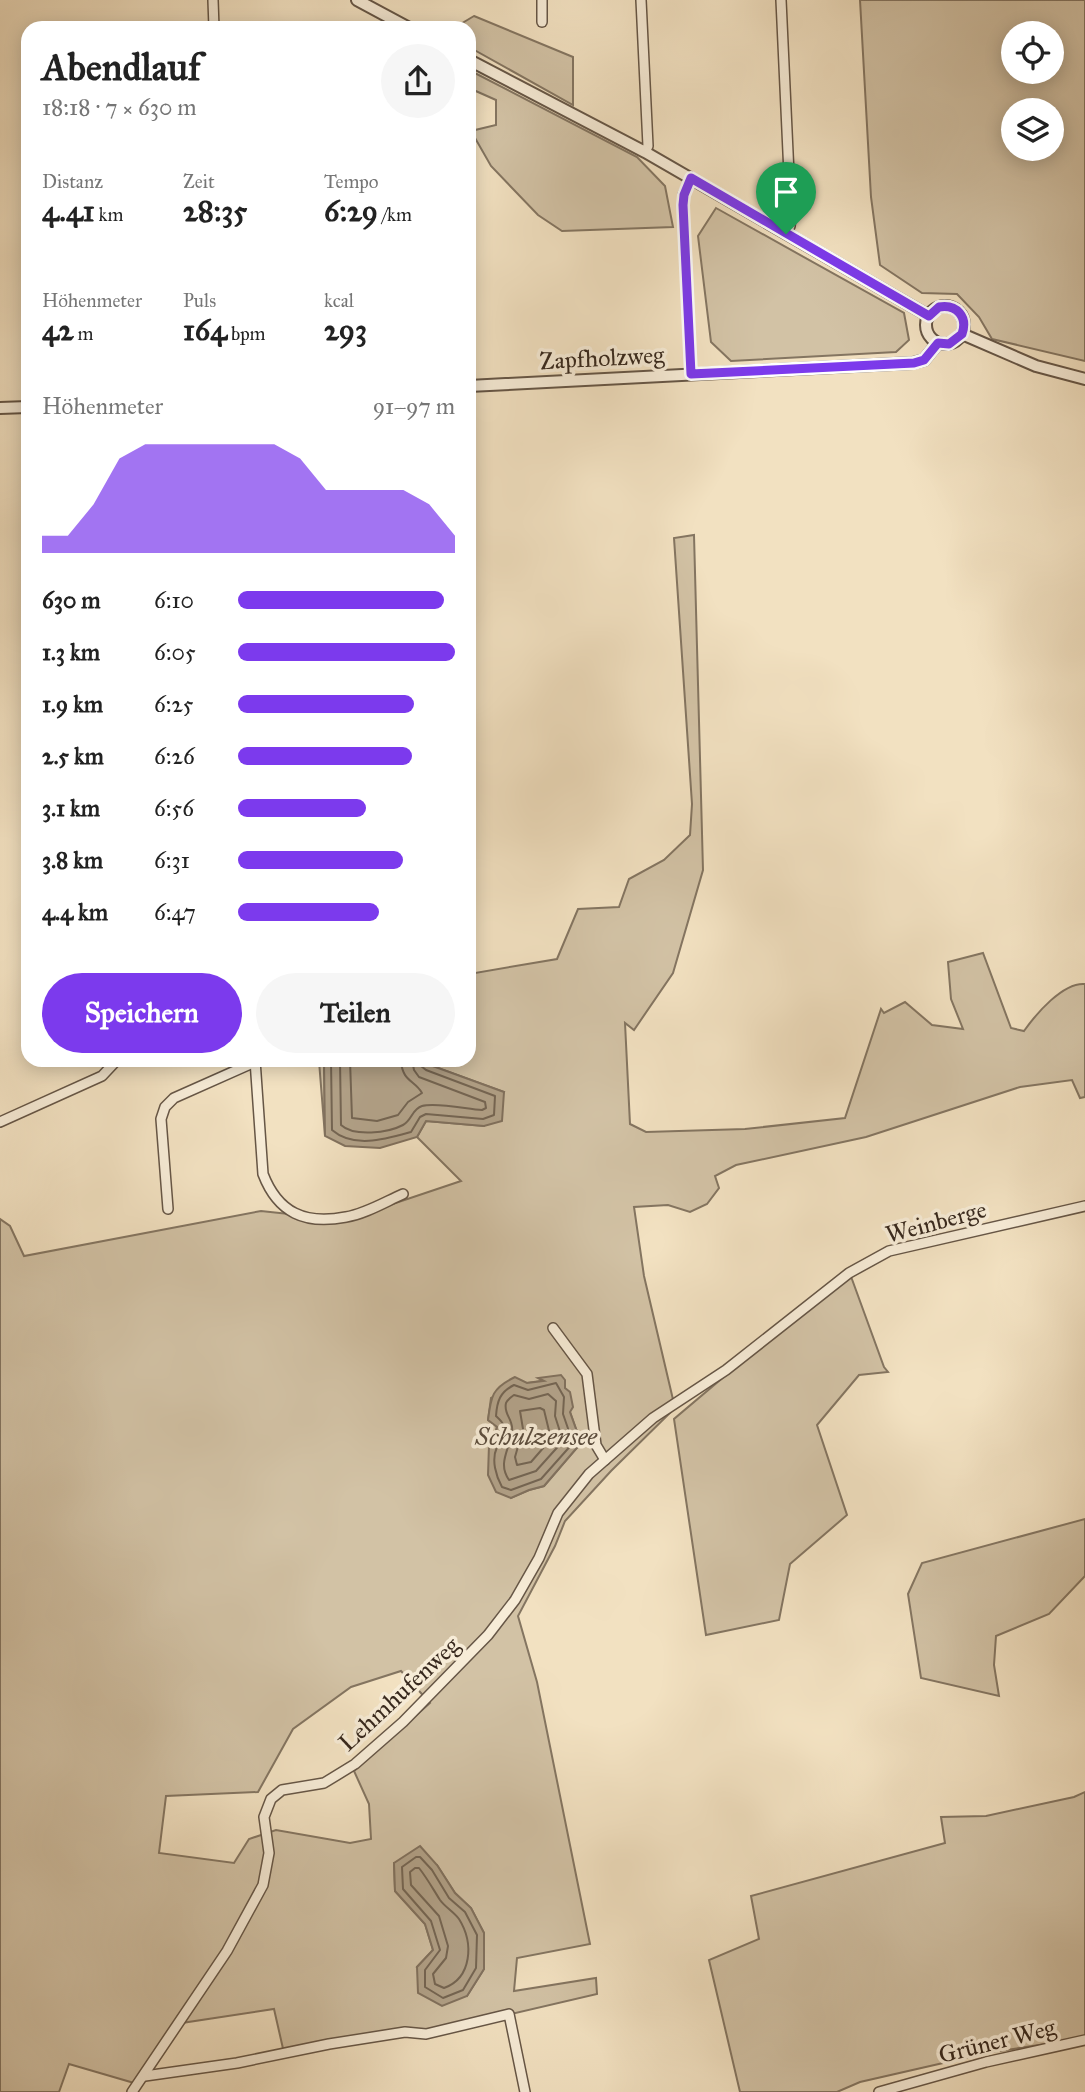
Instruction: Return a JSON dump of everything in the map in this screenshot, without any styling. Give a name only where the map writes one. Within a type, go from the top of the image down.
[{"type":"street","points":[[213,0],[214,21]]},
{"type":"street","points":[[357,0],[396,21]]},
{"type":"street","points":[[542,0],[542,22]]},
{"type":"street","points":[[641,0],[648,146],[645,152]]},
{"type":"street","points":[[781,0],[791,218],[786,234]]},
{"type":"street","points":[[476,64],[645,152],[929,316]]},
{"type":"street","points":[[691,178],[683,205],[691,374]]},
{"type":"street","points":[[939,307],[951,307],[957,310],[964,321],[962,334],[949,344],[938,343],[929,334],[926,321],[939,307]]},
{"type":"street","points":[[962,334],[1036,366],[1085,379]]},
{"type":"street","name":"Zapfholzweg","points":[[476,386],[914,363],[924,360],[938,343]]},
{"type":"street","points":[[0,408],[21,407]]},
{"type":"street","points":[[0,1122],[102,1076],[110,1067]]},
{"type":"street","points":[[168,1209],[161,1119],[164,1107],[174,1098],[242,1067]]},
{"type":"street","points":[[255,1067],[263,1174],[269,1191],[289,1213],[321,1219],[348,1217],[403,1194]]},
{"type":"street","name":"Weinberge","points":[[811,1304],[849,1273],[889,1251],[1085,1206]]},
{"type":"street","name":"Lehmhufenweg","points":[[132,2092],[227,1951],[262,1885],[269,1853],[264,1817],[271,1799],[282,1790],[324,1783],[355,1764],[403,1721],[488,1635],[515,1600],[539,1558],[558,1513],[589,1474],[653,1418],[726,1370],[811,1304]]},
{"type":"street","points":[[553,1328],[587,1374],[596,1445],[605,1460]]},
{"type":"street","points":[[145,2076],[237,2063],[405,2032],[426,2034],[509,2014],[525,2092]]},
{"type":"street","name":"Grüner Weg","points":[[879,2092],[986,2062],[1085,2040]]},
{"type":"shaded area","points":[[860,0],[1085,0],[1085,361],[992,339],[979,317],[957,294],[922,293],[880,265],[871,197]]},
{"type":"shaded area","points":[[474,16],[573,57],[573,105],[476,51],[476,21],[466,21]]},
{"type":"shaded area","points":[[476,74],[637,157],[665,186],[673,227],[562,231],[538,215],[491,166],[476,140],[476,130],[496,125],[496,100],[476,91]]},
{"type":"shaded area","points":[[716,208],[904,313],[909,340],[896,352],[731,361],[711,342],[698,236]]},
{"type":"shaded area","points":[[694,535],[703,870],[673,973],[634,1030],[625,1023],[630,1124],[646,1132],[745,1129],[845,1118],[881,1009],[884,1013],[905,1002],[932,1025],[963,1029],[951,999],[948,962],[983,953],[1011,1028],[1024,1031],[1059,994],[1068,988],[1085,984],[1085,1097],[1080,1098],[1072,1080],[1020,1087],[866,1137],[736,1165],[715,1176],[719,1188],[707,1204],[690,1212],[668,1205],[634,1207],[644,1276],[675,1408],[565,1521],[555,1546],[518,1616],[537,1682],[590,1944],[517,1958],[514,1991],[596,1978],[597,1994],[426,2034],[405,2032],[284,2053],[274,2009],[182,2023],[141,2085],[69,2064],[59,2092],[0,2092],[0,1219],[10,1226],[24,1256],[261,1211],[345,1220],[461,1181],[417,1137],[426,1121],[484,1126],[504,1092],[435,1067],[476,1067],[476,973],[557,959],[578,909],[619,907],[629,879],[664,860],[690,835],[692,804],[674,538]],"holes":[[[547,1380],[570,1412],[581,1443],[544,1486],[511,1498],[489,1445],[494,1441],[497,1426],[488,1420],[491,1398],[527,1383]],[[401,1671],[430,1703],[354,1771],[369,1804],[371,1839],[350,1843],[276,1830],[249,1839],[234,1863],[159,1853],[166,1796],[258,1792],[293,1729],[351,1687]],[[394,1863],[437,1865],[455,1893],[471,1908],[484,1933],[484,1969],[467,1996],[417,1967],[433,1950],[425,1924],[395,1891]]]},
{"type":"shaded area","points":[[319,1067],[324,1067],[325,1136]]},
{"type":"shaded area","points":[[849,1271],[888,1372],[859,1375],[817,1425],[847,1515],[790,1564],[779,1620],[706,1635],[674,1419]]},
{"type":"shaded area","points":[[1085,1519],[1085,1576],[1049,1614],[996,1636],[994,1665],[999,1696],[921,1678],[908,1594],[922,1563]]},
{"type":"shaded area","points":[[1085,1792],[1085,2038],[987,2053],[860,2082],[837,2092],[740,2092],[709,1960],[759,1939],[751,1896],[945,1843],[941,1817],[986,1816],[1074,1797]]},
{"type":"water","points":[[324,1067],[435,1067],[504,1092],[502,1121],[484,1126],[426,1121],[417,1137],[380,1148],[345,1146],[325,1136]]},
{"type":"water","name":"Schulzensee","points":[[561,1375],[565,1380],[565,1388],[570,1392],[573,1407],[570,1412],[581,1443],[544,1486],[511,1498],[496,1492],[488,1475],[489,1445],[494,1441],[497,1427],[488,1420],[494,1394],[515,1377],[527,1383],[544,1381],[538,1378]]},
{"type":"water","points":[[420,1846],[437,1865],[455,1893],[471,1908],[484,1933],[484,1969],[467,1996],[442,2006],[418,1993],[417,1967],[433,1950],[425,1924],[395,1891],[394,1863]]},
{"type":"route","points":[[691,178],[786,234],[929,316],[939,307],[957,310],[964,321],[962,334],[949,344],[938,343],[924,360],[914,363],[691,374],[683,205],[685,188],[691,178]]}]
